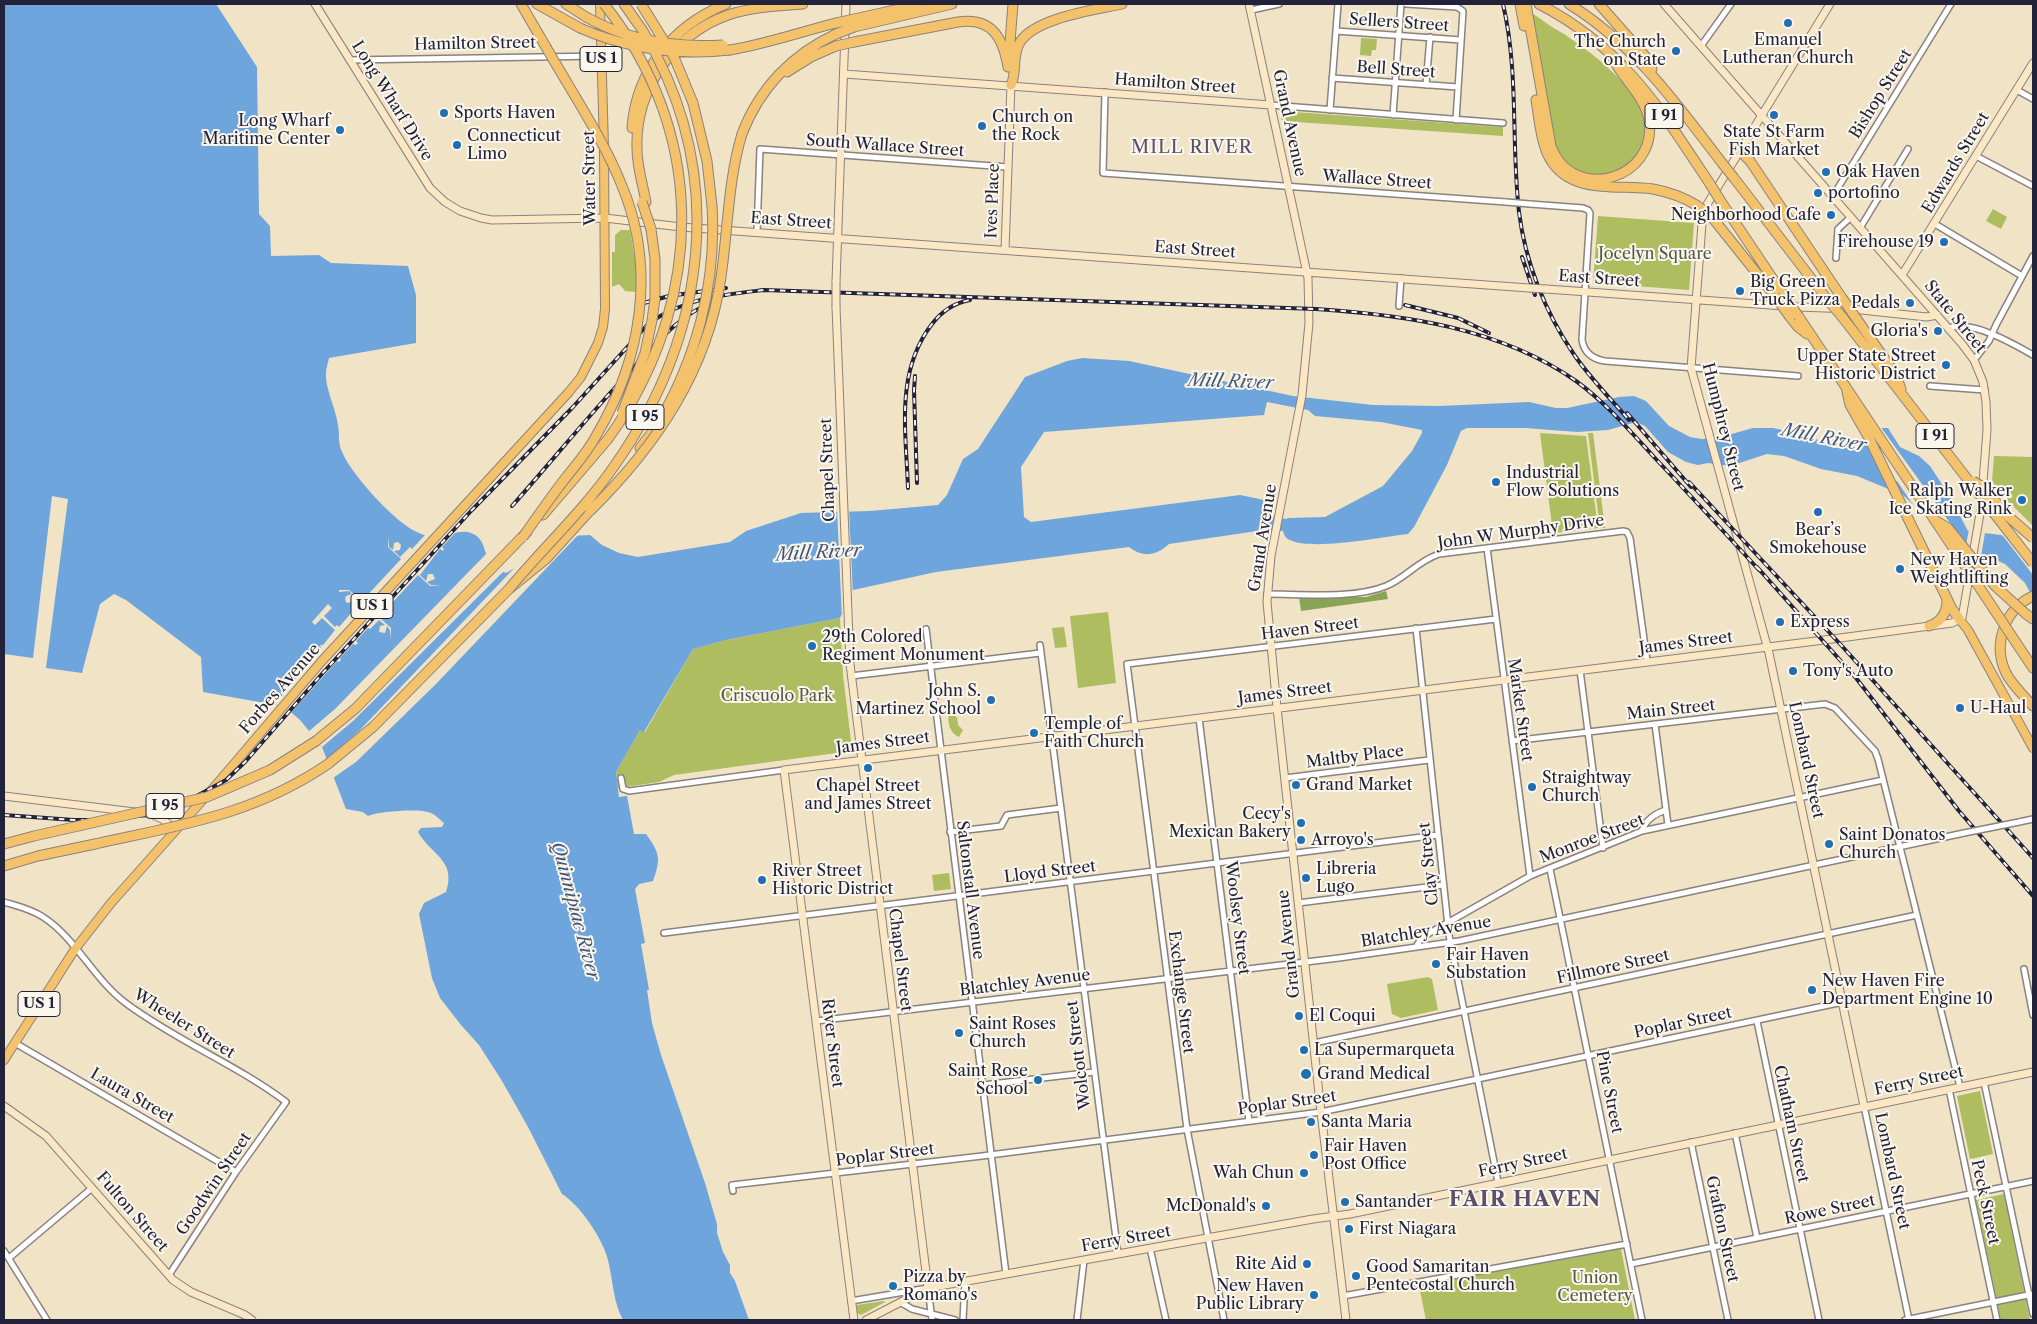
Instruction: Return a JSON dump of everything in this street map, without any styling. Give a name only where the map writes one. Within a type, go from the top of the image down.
[{"type":"highway","points":[[521,4],[608,156],[626,197],[638,245],[641,297],[632,354],[614,403],[589,449],[523,537]]},
{"type":"highway","points":[[566,4],[586,17],[616,32],[653,42],[687,46],[730,47]]},
{"type":"highway","name":"I 95","points":[[4,844],[208,797],[270,770],[308,746],[356,709],[523,537],[565,490],[619,423],[647,374],[668,320],[680,264],[682,206],[674,149],[658,94],[632,43],[604,4]]},
{"type":"highway","name":"I 95","points":[[4,866],[38,856],[211,818],[285,791],[328,764],[373,727],[509,589],[539,553],[591,497],[626,450],[654,400],[670,365],[682,328],[691,292],[697,253],[698,215],[695,177],[688,138],[677,101],[662,65],[643,31],[624,4]]},
{"type":"highway","points":[[590,511],[648,438],[663,415],[679,384],[700,328],[712,262],[712,196],[700,126],[677,64],[659,31],[641,4]]},
{"type":"highway","points":[[619,423],[625,401],[642,363],[652,320],[656,278],[652,229],[633,160],[631,142],[633,117],[642,85],[654,61],[672,39],[695,19],[726,4]]},
{"type":"highway","points":[[644,202],[638,160],[638,123],[646,92],[670,55],[694,33],[728,15],[747,10],[803,4]]},
{"type":"highway","points":[[509,589],[546,559],[617,485],[655,438],[676,405],[693,371],[707,336],[724,261],[734,169],[742,134],[758,100],[770,84],[796,58],[812,46],[854,23],[922,4]]},
{"type":"highway","points":[[538,5],[580,28],[615,42],[649,49],[691,52],[781,40],[836,23],[854,23],[952,4]]},
{"type":"highway","points":[[1010,85],[1008,67],[1013,4]]},
{"type":"highway","points":[[1010,85],[1013,79],[1016,51],[1022,39],[1029,31],[1048,22],[1122,4]]},
{"type":"highway","points":[[1520,4],[1544,145],[1548,156],[1557,168],[1582,184],[1658,190],[1679,196],[1711,216],[1794,317],[1798,327],[1812,337],[1846,387],[1850,405],[1934,520],[2033,668]]},
{"type":"highway","points":[[1526,4],[1547,131],[1552,150],[1568,170],[1590,179],[1610,178],[1628,170],[1641,156],[1648,137],[1649,120],[1644,104],[1635,89],[1618,69],[1611,54]]},
{"type":"highway","name":"I 91","points":[[1539,4],[1584,31],[1611,54],[1648,93],[1785,297],[1794,317]]},
{"type":"highway","name":"I 91","points":[[1569,4],[1616,38],[1654,76],[2033,563]]},
{"type":"highway","points":[[1600,4],[1645,56],[1654,76]]},
{"type":"highway","points":[[758,100],[794,67],[836,46],[958,22],[971,21],[988,27],[1000,38],[1006,52],[1008,67]]},
{"type":"highway","points":[[1739,150],[1750,161],[1896,375],[1902,395]]},
{"type":"highway","points":[[1871,432],[1908,517],[1960,620]]},
{"type":"highway","points":[[1971,481],[1983,487],[2009,517],[2033,538]]},
{"type":"highway","points":[[1934,520],[1948,528],[1996,586],[2030,616]]},
{"type":"highway","points":[[1928,626],[1937,622],[1945,614],[1946,595]]},
{"type":"highway","points":[[2030,598],[2016,608],[2008,619],[2002,634],[2001,652],[2007,674],[2033,706]]},
{"type":"main road","name":"Long Wharf Drive","points":[[315,4],[424,180],[437,195],[452,207]]},
{"type":"main road","name":"Water Street","points":[[594,351],[603,327],[605,309],[600,4]]},
{"type":"main road","name":"Chapel Street","points":[[846,4],[836,307],[842,498],[851,676],[928,1288]]},
{"type":"main road","name":"State Street","points":[[1664,4],[1937,315],[1974,360],[1985,390],[1987,444],[1977,532],[1964,609],[1960,620]]},
{"type":"main road","name":"Humphrey Street","points":[[1768,647],[1691,368],[1702,214],[1739,150],[1830,4]]},
{"type":"main road","name":"Grand Avenue","points":[[1250,7],[1307,272],[1309,322],[1302,395],[1270,562],[1267,594],[1298,903],[1346,1320]]},
{"type":"main road","name":"Edwards Street","points":[[1902,275],[2033,63]]},
{"type":"main road","name":"Hamilton Street","points":[[844,74],[1271,105]]},
{"type":"main road","name":"Ives Place","points":[[1005,254],[1010,85]]},
{"type":"main road","name":"East Street","points":[[452,207],[470,215],[492,220],[605,218],[693,228],[838,238],[1005,254],[1401,278],[1696,300],[1852,309],[1927,317],[1937,315]]},
{"type":"main road","name":"Forbes Avenue","points":[[4,1060],[75,949],[111,903],[280,709],[569,392],[581,377],[594,351]]},
{"type":"main road","name":"James Street","points":[[784,770],[1768,647],[1952,623],[1960,620]]},
{"type":"main road","points":[[1960,620],[1968,630],[2033,748]]},
{"type":"main road","name":"Lombard Street","points":[[1768,647],[1864,1106]]},
{"type":"main road","name":"River Street","points":[[784,770],[854,1320]]},
{"type":"main road","points":[[4,796],[151,814],[162,819],[176,830]]},
{"type":"main road","name":"Ferry Street","points":[[866,1320],[928,1288],[1333,1217],[2033,1072]]},
{"type":"main road","name":"Fulton Street","points":[[4,1106],[39,1130],[169,1274],[184,1288],[245,1315],[252,1320]]},
{"type":"street","points":[[1250,7],[1279,4]]},
{"type":"street","points":[[1330,110],[1338,4]]},
{"type":"street","points":[[1393,115],[1401,4]]},
{"type":"street","points":[[1406,4],[1461,8],[1463,14],[1456,120]]},
{"type":"street","points":[[1701,46],[1731,4]]},
{"type":"street","name":"Bishop Street","points":[[1833,196],[1951,4]]},
{"type":"street","name":"Sellers Street","points":[[1336,31],[1461,40]]},
{"type":"street","points":[[1426,85],[1430,38]]},
{"type":"street","name":"Hamilton Street","points":[[350,60],[600,56]]},
{"type":"street","name":"Bell Street","points":[[1332,78],[1458,87]]},
{"type":"street","points":[[2017,90],[2033,99]]},
{"type":"street","name":"Wallace Street","points":[[1105,92],[1103,173],[1506,202],[1583,208],[1588,210],[1590,217],[1585,292]]},
{"type":"street","name":"Hamilton Street","points":[[1271,105],[1503,123]]},
{"type":"street","name":"South Wallace Street","points":[[757,232],[760,149],[1007,167]]},
{"type":"street","points":[[1860,228],[1908,149]]},
{"type":"street","points":[[1976,156],[2033,186]]},
{"type":"street","points":[[1836,258],[1838,229],[1850,217]]},
{"type":"street","points":[[1935,224],[2022,276]]},
{"type":"street","points":[[1974,360],[1982,352],[2022,276],[2029,270],[2033,256]]},
{"type":"street","points":[[1398,306],[1401,278]]},
{"type":"street","points":[[1585,292],[1582,340],[1586,350],[1593,358],[1798,376]]},
{"type":"street","points":[[1948,328],[1959,326],[2002,337],[2033,355]]},
{"type":"street","points":[[1930,386],[1985,390]]},
{"type":"street","name":"John W Murphy Drive","points":[[1267,594],[1364,593],[1389,585],[1415,566],[1444,553],[1617,531],[1627,532],[1630,538],[1647,662]]},
{"type":"street","name":"Market Street","points":[[1487,548],[1530,876]]},
{"type":"street","name":"Haven Street","points":[[1127,664],[1496,618]]},
{"type":"street","name":"Clay Street","points":[[1416,628],[1450,942],[1498,1182]]},
{"type":"street","name":"Saltonstall Avenue","points":[[926,629],[1006,1274]]},
{"type":"street","name":"Wolcott Street","points":[[1040,645],[1118,1254]]},
{"type":"street","points":[[851,676],[1040,652]]},
{"type":"street","name":"Exchange Street","points":[[1127,664],[1186,1129],[1224,1320]]},
{"type":"street","points":[[1580,670],[1603,848]]},
{"type":"street","name":"Main Street","points":[[1512,741],[1825,704],[1832,706],[1875,751],[1883,780]]},
{"type":"street","name":"Woolsey Street","points":[[1199,718],[1249,1121]]},
{"type":"street","points":[[1655,724],[1668,825]]},
{"type":"street","name":"Maltby Place","points":[[1285,778],[1429,760]]},
{"type":"street","name":"James Street","points":[[621,778],[623,788],[628,791],[784,770]]},
{"type":"street","points":[[1883,780],[1960,1087]]},
{"type":"street","name":"Monroe Street","points":[[1416,947],[1420,940],[1448,922],[1530,876],[1642,831],[1883,780]]},
{"type":"street","points":[[950,832],[1001,826],[1007,815],[1060,808]]},
{"type":"street","points":[[1642,831],[1649,820],[1666,810]]},
{"type":"street","name":"Blatchley Avenue","points":[[816,1021],[1305,962],[1450,942],[2033,819]]},
{"type":"street","name":"Lloyd Street","points":[[664,933],[1438,835]]},
{"type":"street","name":"Pine Street","points":[[1550,869],[1562,919],[1642,1320]]},
{"type":"street","points":[[1298,903],[1443,885]]},
{"type":"street","points":[[4,902],[41,916],[58,930],[75,949]]},
{"type":"street","name":"Fillmore Street","points":[[1314,1043],[1917,915]]},
{"type":"street","name":"Wheeler Street","points":[[75,949],[104,984],[128,1005],[278,1096],[286,1102],[282,1109]]},
{"type":"street","points":[[2024,969],[2033,1015]]},
{"type":"street","name":"Poplar Street","points":[[733,1191],[732,1186],[991,1155],[1321,1112],[1843,1002]]},
{"type":"street","name":"Chatham Street","points":[[1757,1021],[1819,1320]]},
{"type":"street","name":"Laura Street","points":[[15,1043],[236,1172]]},
{"type":"street","points":[[983,1085],[1094,1072]]},
{"type":"street","points":[[1984,1082],[2031,1294],[2033,1314]]},
{"type":"street","name":"Peck Street","points":[[1949,1089],[1997,1320]]},
{"type":"street","name":"Lombard Street","points":[[1864,1106],[1908,1320]]},
{"type":"street","name":"Goodwin Street","points":[[169,1274],[236,1172],[282,1109]]},
{"type":"street","points":[[1735,1133],[1757,1238]]},
{"type":"street","name":"Grafton Street","points":[[1691,1142],[1728,1320]]},
{"type":"street","name":"Rowe Street","points":[[1631,1264],[2033,1181]]},
{"type":"street","points":[[9,1258],[92,1188]]},
{"type":"street","points":[[1343,1296],[1627,1244]]},
{"type":"street","points":[[1150,1248],[1166,1320]]},
{"type":"street","points":[[4,1250],[47,1320]]},
{"type":"street","points":[[1077,1320],[1084,1260]]},
{"type":"street","points":[[963,1320],[965,1281]]},
{"type":"street","name":"Ferry Street","points":[[851,1301],[928,1288]]},
{"type":"street","name":"Chapel Street","points":[[928,1288],[932,1317]]},
{"type":"street","points":[[1908,1320],[2031,1294]]},
{"type":"street","points":[[900,1302],[932,1317],[955,1320]]},
{"type":"green space","points":[[1533,14],[1568,37],[1608,68],[1631,93],[1639,107],[1644,121],[1645,135],[1643,142],[1634,159],[1621,169],[1610,174],[1589,175],[1570,165],[1555,146]]},
{"type":"green space","points":[[1361,38],[1377,39],[1376,50],[1372,50],[1371,56],[1360,55]]},
{"type":"green space","points":[[1280,111],[1503,127],[1503,136],[1282,121]]},
{"type":"green space","points":[[1993,209],[2007,217],[2001,229],[1986,221]]},
{"type":"green space","name":"Jocelyn Square","points":[[1598,216],[1694,223],[1689,290],[1593,283]]},
{"type":"green space","points":[[621,230],[630,230],[636,266],[636,292],[625,291],[619,284],[612,287],[612,252],[615,252],[615,235]]},
{"type":"green space","points":[[1540,433],[1586,436],[1598,528],[1553,533]]},
{"type":"green space","points":[[1588,433],[1593,433],[1605,528],[1600,528]]},
{"type":"green space","points":[[1994,456],[2033,457],[2033,526],[2007,500],[1992,481]]},
{"type":"green space","points":[[1386,591],[1388,599],[1301,611],[1299,597],[1366,597]]},
{"type":"green space","points":[[1108,612],[1116,683],[1078,688],[1070,616]]},
{"type":"green space","name":"Criscuolo Park","points":[[840,618],[843,675],[851,741],[849,748],[844,752],[674,775],[659,782],[618,788],[616,772],[640,730],[645,732],[693,649],[726,640]]},
{"type":"green space","points":[[1064,627],[1067,647],[1055,648],[1052,628]]},
{"type":"green space","points":[[949,714],[957,717],[958,725],[963,730],[959,737],[953,733],[950,727],[948,721]]},
{"type":"green space","points":[[949,873],[951,889],[934,891],[932,875]]},
{"type":"green space","points":[[1428,977],[1432,979],[1438,1010],[1401,1018],[1392,1014],[1387,984]]},
{"type":"green space","points":[[1980,1091],[1993,1154],[1970,1159],[1957,1096]]},
{"type":"green space","points":[[2004,1194],[2030,1320],[2001,1320],[1976,1200]]},
{"type":"green space","name":"Union Cemetery","points":[[1621,1249],[1635,1320],[1426,1320],[1419,1286]]},
{"type":"green space","points":[[884,1301],[861,1315],[857,1313],[857,1305]]},
{"type":"water","points":[[4,4],[216,4],[257,67],[259,214],[270,226],[271,256],[319,255],[331,263],[408,266],[416,295],[416,343],[329,358],[326,379],[337,419],[339,442],[343,454],[376,499],[399,520],[421,534],[433,537],[458,532],[471,533],[481,541],[492,564],[497,569],[506,573],[571,536],[590,535],[602,545],[619,553],[638,557],[730,542],[746,531],[801,513],[870,511],[938,505],[947,495],[963,459],[978,449],[1025,377],[1067,361],[1082,358],[1129,361],[1293,396],[1373,405],[1439,406],[1529,402],[1556,408],[1567,408],[1619,397],[1634,396],[1646,401],[1669,426],[1690,437],[1702,439],[1721,437],[1753,428],[1773,428],[1810,436],[1834,448],[1843,448],[1863,444],[1881,428],[1888,428],[1900,447],[1919,456],[1930,466],[1949,495],[1968,531],[2001,535],[2033,550],[2033,598],[2025,583],[2005,564],[1989,557],[1963,553],[1903,495],[1857,476],[1821,469],[1784,456],[1767,454],[1730,466],[1708,463],[1698,465],[1686,462],[1668,452],[1645,426],[1636,422],[1608,430],[1577,432],[1525,428],[1467,428],[1461,431],[1447,465],[1414,527],[1408,534],[1330,544],[1314,544],[1301,543],[1289,539],[1285,537],[1283,531],[1264,530],[1169,544],[1159,551],[1149,554],[1139,553],[1129,547],[936,572],[853,590],[840,618],[726,640],[693,649],[644,732],[640,730],[616,772],[619,797],[627,796],[634,834],[646,834],[658,856],[653,881],[639,884],[635,889],[645,943],[641,944],[649,990],[647,990],[652,1023],[661,1055],[705,1183],[723,1252],[730,1265],[730,1273],[735,1281],[749,1320],[623,1320],[615,1298],[608,1260],[596,1233],[583,1214],[562,1194],[502,1081],[479,1045],[440,998],[432,978],[419,914],[424,903],[446,892],[448,872],[441,858],[423,840],[418,832],[421,828],[442,827],[444,823],[435,815],[426,811],[400,811],[368,816],[363,812],[346,809],[322,747],[301,721],[292,713],[280,709],[276,705],[203,692],[201,657],[126,600],[114,594],[100,604],[82,673],[46,668],[68,499],[52,496],[33,658],[4,654]],"holes":[[[1267,402],[1308,410],[1315,416],[1381,422],[1422,430],[1422,433],[1412,451],[1383,486],[1325,517],[1286,519],[1271,516],[1274,502],[1240,495],[1031,522],[1024,517],[1021,467],[1044,432],[1264,415]]]},
{"type":"pier","points":[[1880,426],[1966,545],[1969,530],[1985,533],[1981,556],[1963,555],[1953,558],[1942,547],[1897,481],[1890,492],[1864,439]]},
{"type":"pier","points":[[849,509],[853,596],[842,618],[837,510]]},
{"type":"pier","points":[[458,530],[442,547],[443,551],[440,549],[420,575],[426,581],[428,574],[433,574],[435,579],[427,582],[431,585],[442,585],[430,586],[418,575],[379,617],[391,628],[391,640],[390,630],[387,626],[385,633],[379,632],[380,626],[385,625],[379,620],[370,629],[368,628],[356,641],[358,643],[356,645],[353,644],[340,658],[341,660],[337,661],[289,715],[275,704],[321,647],[320,645],[323,645],[335,630],[322,618],[315,625],[312,622],[328,604],[332,608],[324,616],[335,627],[337,625],[339,627],[353,611],[351,609],[359,602],[353,595],[352,602],[347,603],[345,600],[346,596],[352,594],[349,591],[339,592],[339,590],[349,590],[362,601],[401,559],[388,547],[389,536],[389,547],[393,550],[394,543],[398,542],[401,545],[400,550],[394,551],[400,557],[410,547],[412,549],[425,535],[423,532],[436,535]]},
{"type":"pier","points":[[2000,532],[2011,538],[2023,538],[2033,548],[2033,575]]},
{"type":"pier","points":[[580,533],[435,685],[356,762],[333,778],[326,760],[360,730],[519,563],[570,534]]},
{"type":"pier","points":[[488,552],[489,558],[498,567],[505,570],[353,721],[322,747],[308,732],[335,709]]},
{"type":"railway","points":[[1503,4],[1511,56],[1519,212],[1531,267],[1545,303],[1573,353],[1629,420]]},
{"type":"railway","points":[[1522,257],[1535,295]]},
{"type":"railway","points":[[644,303],[669,296],[726,288]]},
{"type":"railway","points":[[4,815],[74,820],[110,820],[151,814],[193,798],[226,780],[245,762],[321,675],[471,511],[573,407],[649,323],[676,308],[690,303],[733,294],[764,290],[1316,309],[1384,315],[1451,327],[1516,348],[1547,363],[1587,389],[1607,407],[1760,571]]},
{"type":"railway","points":[[908,488],[905,403],[912,362],[920,342],[936,319],[954,305],[970,300]]},
{"type":"railway","points":[[512,506],[601,403],[659,341],[688,315],[712,302]]},
{"type":"railway","points":[[1405,305],[1458,318],[1489,333]]},
{"type":"railway","points":[[915,376],[917,483]]},
{"type":"railway","points":[[1627,413],[1691,487]]},
{"type":"railway","points":[[1689,482],[1841,645],[2033,858]]},
{"type":"railway","points":[[1757,567],[1856,678],[1959,811],[2033,896]]},
{"type":"place","name":"Emanuel Lutheran Church","points":[[1788,23]]},
{"type":"place","name":"The Church on State","points":[[1676,51]]},
{"type":"place","name":"Sports Haven","points":[[444,113]]},
{"type":"place","name":"State St Farm Fish Market","points":[[1774,115]]},
{"type":"place","name":"Church on the Rock","points":[[982,126]]},
{"type":"place","name":"Long Wharf Maritime Center","points":[[340,130]]},
{"type":"place","name":"Connecticut Limo","points":[[457,145]]},
{"type":"place","name":"Oak Haven","points":[[1826,172]]},
{"type":"place","name":"portofino","points":[[1818,193]]},
{"type":"place","name":"Neighborhood Cafe","points":[[1831,215]]},
{"type":"place","name":"Firehouse 19","points":[[1944,242]]},
{"type":"place","name":"Big Green Truck Pizza","points":[[1740,291]]},
{"type":"place","name":"Pedals","points":[[1910,303]]},
{"type":"place","name":"Gloria's","points":[[1938,331]]},
{"type":"place","name":"Upper State Street Historic District","points":[[1946,365]]},
{"type":"place","name":"Industrial Flow Solutions","points":[[1496,482]]},
{"type":"place","name":"Ralph Walker Ice Skating Rink","points":[[2022,500]]},
{"type":"place","name":"Bear’s Smokehouse","points":[[1818,512]]},
{"type":"place","name":"New Haven Weightlifting","points":[[1900,569]]},
{"type":"place","name":"Express","points":[[1780,622]]},
{"type":"place","name":"29th Colored Regiment Monument","points":[[812,646]]},
{"type":"place","name":"Tony's Auto","points":[[1793,671]]},
{"type":"place","name":"John S. Martinez School","points":[[991,700]]},
{"type":"place","name":"U-Haul","points":[[1960,708]]},
{"type":"place","name":"Temple of Faith Church","points":[[1034,733]]},
{"type":"place","name":"Chapel Street and James Street","points":[[868,768]]},
{"type":"place","name":"Grand Market","points":[[1296,785]]},
{"type":"place","name":"Straightway Church","points":[[1532,787]]},
{"type":"place","name":"Cecy's Mexican Bakery","points":[[1301,823]]},
{"type":"place","name":"Arroyo's","points":[[1301,840]]},
{"type":"place","name":"Saint Donatos Church","points":[[1829,844]]},
{"type":"place","name":"Libreria Lugo","points":[[1306,878]]},
{"type":"place","name":"River Street Historic District","points":[[762,880]]},
{"type":"place","name":"Fair Haven Substation","points":[[1436,964]]},
{"type":"place","name":"New Haven Fire Department Engine 10","points":[[1812,990]]},
{"type":"place","name":"El Coqui","points":[[1299,1016]]},
{"type":"place","name":"Saint Roses Church","points":[[959,1033]]},
{"type":"place","name":"La Supermarqueta","points":[[1304,1050]]},
{"type":"place","name":"Grand Medical","points":[[1306,1074]]},
{"type":"place","name":"Saint Rose School","points":[[1038,1080]]},
{"type":"place","name":"Santa Maria","points":[[1311,1122]]},
{"type":"place","name":"Fair Haven Post Office","points":[[1314,1155]]},
{"type":"place","name":"Wah Chun","points":[[1304,1173]]},
{"type":"place","name":"Santander","points":[[1345,1202]]},
{"type":"place","name":"McDonald's","points":[[1266,1206]]},
{"type":"place","name":"First Niagara","points":[[1349,1229]]},
{"type":"place","name":"Rite Aid","points":[[1307,1264]]},
{"type":"place","name":"Good Samaritan Pentecostal Church","points":[[1356,1276]]},
{"type":"place","name":"Pizza by Romano's","points":[[893,1286]]},
{"type":"place","name":"New Haven Public Library","points":[[1314,1295]]},
{"type":"district","name":"MILL RIVER","points":[[1192,148]]},
{"type":"district","name":"FAIR HAVEN","points":[[1525,1200]]},
{"type":"water label","name":"Mill River","points":[[1231,382]]},
{"type":"water label","name":"Mill River","points":[[1824,438]]},
{"type":"water label","name":"Mill River","points":[[819,553]]},
{"type":"water label","name":"Quinnipiac River","points":[[575,911]]}]
